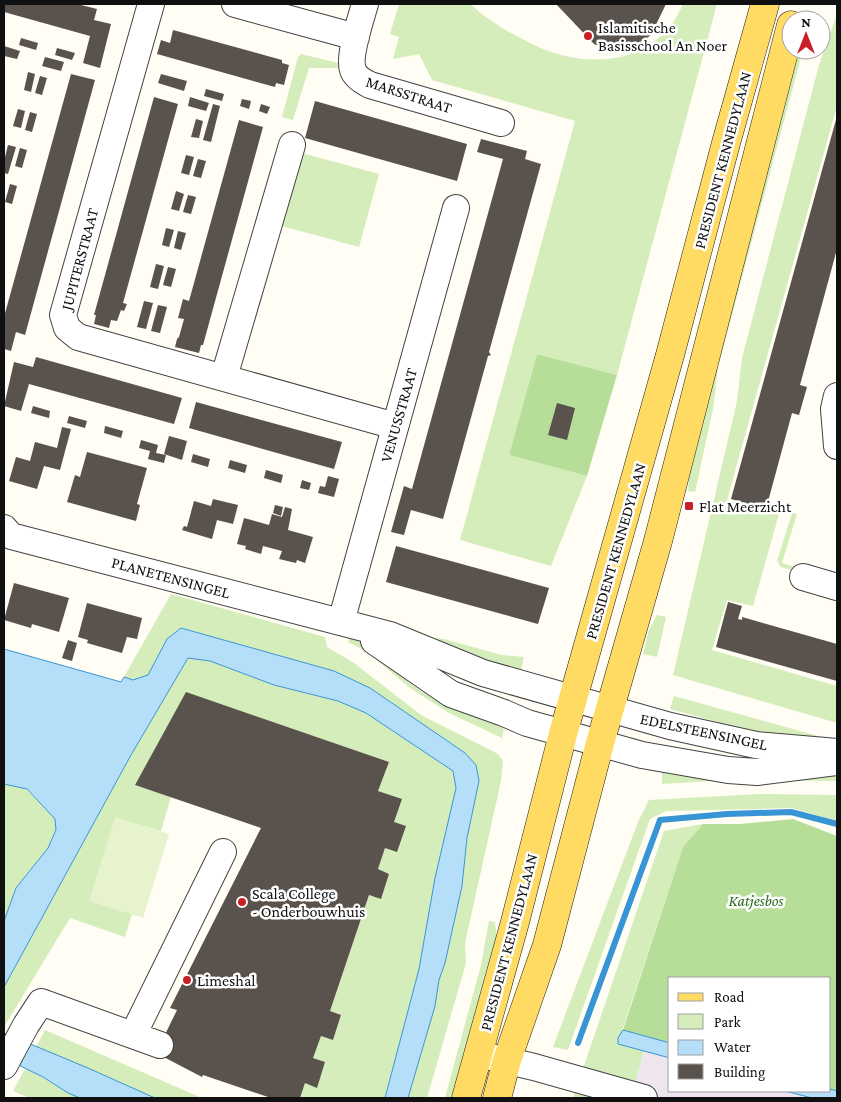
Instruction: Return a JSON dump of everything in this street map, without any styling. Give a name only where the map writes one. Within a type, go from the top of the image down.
[{"type":"main road","name":"PRESIDENT KENNEDYLAAN","points":[[466,1098],[515,922],[572,698],[668,364],[765,4]]},
{"type":"main road","name":"PRESIDENT KENNEDYLAAN","points":[[497,1098],[507,1060],[547,945],[600,743],[658,541],[782,60]]},
{"type":"street","name":"JUPITERSTRAAT","points":[[150,4],[63,315],[67,328],[78,337],[395,426]]},
{"type":"street","points":[[235,4],[356,38],[365,4]]},
{"type":"street","name":"MARSSTRAAT","points":[[356,38],[352,64],[353,72],[370,85],[501,123]]},
{"type":"street","points":[[224,377],[292,145]]},
{"type":"street","name":"VENUSSTRAAT","points":[[341,622],[456,208]]},
{"type":"street","points":[[837,396],[834,409],[837,446]]},
{"type":"street","name":"PLANETENSINGEL","points":[[4,528],[11,536],[390,635],[482,673],[572,698]]},
{"type":"street","points":[[803,577],[837,587]]},
{"type":"street","name":"PLANETENSINGEL","points":[[341,622],[382,646],[451,694],[527,723],[600,743]]},
{"type":"street","name":"EDELSTEENSINGEL","points":[[572,698],[670,726],[756,745],[837,752]]},
{"type":"street","name":"EDELSTEENSINGEL","points":[[600,743],[642,755],[728,770],[757,772],[837,761]]},
{"type":"street","points":[[134,1035],[223,852]]},
{"type":"street","points":[[4,1066],[41,1002],[160,1045]]},
{"type":"street","points":[[478,1054],[507,1060],[644,1098]]},
{"type":"shaded area","points":[[644,1051],[668,1057],[668,1092],[789,1092],[812,1098],[631,1098]]},
{"type":"green space","points":[[449,3],[471,5],[501,27],[532,44],[553,53],[597,60],[618,57],[638,51],[656,40],[671,25],[683,4],[717,4],[617,375],[537,354],[509,455],[587,476],[551,566],[460,540],[575,121],[432,80],[419,54],[393,59],[399,37],[390,34],[399,4]]},
{"type":"green space","points":[[837,14],[837,106],[727,500],[779,514],[753,606],[727,600],[712,650],[837,686],[837,723],[673,675],[737,401],[742,358],[819,65],[821,60],[831,60],[831,31]]},
{"type":"green space","points":[[301,54],[342,64],[340,68],[309,68],[293,120],[282,117],[298,57]]},
{"type":"green space","points":[[791,60],[800,60],[718,367],[713,409],[695,492],[688,491],[692,442]]},
{"type":"green space","points":[[302,153],[379,174],[359,247],[282,226]]},
{"type":"green space","points":[[537,354],[617,375],[587,476],[509,455]]},
{"type":"green space","points":[[792,513],[797,514],[782,563],[795,567],[794,571],[781,567],[777,561]]},
{"type":"green space","points":[[171,594],[325,637],[327,647],[354,663],[421,715],[498,754],[503,761],[501,781],[465,943],[466,963],[427,1098],[408,1098],[435,1006],[439,980],[445,963],[462,886],[476,765],[465,753],[370,688],[334,671],[181,628],[167,639],[148,675],[133,680],[124,677]]},
{"type":"green space","points":[[657,615],[666,617],[657,657],[643,654],[649,630]]},
{"type":"green space","points":[[350,637],[367,646],[411,684],[432,698],[504,728],[502,738],[449,713],[410,688],[366,651],[348,642]]},
{"type":"green space","points":[[419,637],[444,639],[502,655],[524,657],[520,674]]},
{"type":"green space","points":[[188,658],[210,661],[274,685],[338,701],[366,713],[453,771],[456,788],[435,878],[419,969],[385,1098],[300,1098],[305,1083],[317,1087],[325,1062],[313,1058],[321,1036],[333,1040],[341,1015],[330,1011],[369,895],[381,898],[389,874],[378,869],[402,799],[378,791],[389,762],[186,693],[135,785],[171,797],[161,831],[115,818],[90,901],[132,914],[125,937],[70,918],[4,1027],[4,987],[131,755]]},
{"type":"green space","points":[[674,696],[829,739],[779,739],[670,709]]},
{"type":"green space","points":[[662,763],[837,770],[837,781],[728,780],[662,784]]},
{"type":"green space","points":[[4,784],[26,789],[55,819],[56,830],[48,848],[16,888],[4,921]]},
{"type":"green space","points":[[759,794],[837,795],[837,821],[792,808],[666,811],[650,819],[568,1050],[553,1047],[638,822],[649,800]]},
{"type":"green space","points":[[115,817],[169,834],[143,918],[89,901]]},
{"type":"green space","name":"Katjesbos","points":[[793,819],[837,836],[837,1091],[831,1089],[831,977],[668,977],[668,1042],[623,1030],[683,847],[703,824],[740,824]]},
{"type":"green space","points":[[703,824],[683,847],[618,1043],[644,1051],[631,1098],[573,1098],[664,831]]},
{"type":"green space","points":[[489,921],[495,922],[498,954],[457,1098],[445,1098],[481,965]]},
{"type":"green space","points":[[45,1030],[202,1098],[155,1098],[36,1047]]},
{"type":"green space","points":[[26,1067],[68,1093],[80,1098],[29,1098],[13,1091]]},
{"type":"water","points":[[181,628],[334,671],[370,688],[465,753],[476,765],[479,781],[467,838],[462,886],[445,963],[439,980],[435,1006],[408,1098],[385,1098],[419,969],[435,878],[456,788],[453,771],[366,713],[338,701],[274,685],[210,661],[188,658],[131,755],[4,987],[4,921],[16,888],[48,848],[56,830],[55,819],[27,789],[4,784],[4,649],[121,682],[124,677],[133,680],[148,675],[167,639]]},
{"type":"water","points":[[623,1030],[668,1042],[668,1057],[618,1044],[618,1038]]},
{"type":"water","points":[[4,1033],[155,1098],[80,1098],[68,1093],[43,1077],[4,1058]]},
{"type":"water","points":[[831,1089],[837,1091],[837,1098],[812,1098],[789,1092],[831,1092]]},
{"type":"building","points":[[4,4],[77,4],[97,9],[94,20],[111,24],[100,68],[83,63],[90,36],[4,12]]},
{"type":"building","points":[[556,4],[666,4],[651,35],[635,47],[622,50],[607,49],[594,44]]},
{"type":"building","points":[[173,30],[282,60],[282,63],[289,65],[284,85],[276,83],[275,87],[157,54],[161,40],[170,43]]},
{"type":"building","points":[[21,38],[38,43],[36,50],[19,45]]},
{"type":"building","points":[[4,46],[20,51],[17,59],[4,56]]},
{"type":"building","points":[[57,48],[75,53],[72,60],[55,55]]},
{"type":"building","points":[[45,57],[64,62],[61,71],[42,66]]},
{"type":"building","points":[[28,72],[35,74],[31,92],[24,90]]},
{"type":"building","points":[[71,74],[95,80],[25,335],[16,332],[11,351],[4,349],[4,317]]},
{"type":"building","points":[[161,74],[187,81],[184,91],[158,83]]},
{"type":"building","points":[[40,76],[47,78],[42,95],[35,93]]},
{"type":"building","points":[[206,89],[224,94],[222,101],[204,96]]},
{"type":"building","points":[[154,97],[178,104],[123,303],[127,304],[124,311],[121,310],[117,321],[111,320],[109,328],[94,324],[96,315],[94,315]]},
{"type":"building","points":[[190,97],[209,103],[206,111],[188,106]]},
{"type":"building","points":[[242,99],[251,101],[249,109],[240,106]]},
{"type":"building","points":[[315,101],[467,144],[457,181],[305,138]]},
{"type":"building","points":[[213,104],[220,106],[211,142],[203,140]]},
{"type":"building","points":[[261,104],[270,107],[267,114],[259,111]]},
{"type":"building","points":[[18,109],[25,111],[21,128],[13,126]]},
{"type":"building","points":[[30,112],[37,114],[32,132],[25,130]]},
{"type":"building","points":[[837,116],[837,249],[800,385],[807,387],[799,415],[792,413],[766,509],[731,499]]},
{"type":"building","points":[[196,119],[203,121],[199,138],[191,137]]},
{"type":"building","points":[[239,120],[263,127],[203,345],[201,345],[199,353],[175,347],[184,319],[178,318],[183,299],[189,301]]},
{"type":"building","points":[[481,139],[527,151],[525,159],[541,164],[489,352],[491,355],[488,356],[443,519],[411,510],[404,535],[391,532],[404,486],[412,489],[503,159],[477,152]]},
{"type":"building","points":[[8,145],[16,147],[8,174],[4,173],[4,161]]},
{"type":"building","points":[[20,148],[27,150],[22,168],[15,166]]},
{"type":"building","points":[[186,155],[194,157],[189,175],[181,173]]},
{"type":"building","points":[[198,159],[206,161],[201,178],[193,176]]},
{"type":"building","points":[[10,184],[17,186],[12,204],[5,202]]},
{"type":"building","points":[[176,191],[184,194],[179,211],[171,209]]},
{"type":"building","points":[[188,195],[196,197],[191,214],[183,212]]},
{"type":"building","points":[[166,228],[174,230],[169,247],[162,245]]},
{"type":"building","points":[[178,231],[186,233],[181,250],[174,248]]},
{"type":"building","points":[[156,264],[164,266],[158,289],[150,287]]},
{"type":"building","points":[[168,267],[176,269],[171,287],[163,285]]},
{"type":"building","points":[[144,301],[153,303],[146,329],[137,327]]},
{"type":"building","points":[[158,305],[167,307],[160,333],[151,331]]},
{"type":"building","points":[[36,357],[182,398],[174,424],[29,384],[21,411],[4,406],[14,362],[33,367]]},
{"type":"building","points":[[196,402],[342,442],[334,469],[189,428]]},
{"type":"building","points":[[557,403],[575,408],[567,440],[548,435]]},
{"type":"building","points":[[33,406],[50,411],[49,418],[31,413]]},
{"type":"building","points":[[69,416],[87,421],[85,428],[67,423]]},
{"type":"building","points":[[105,426],[123,431],[121,438],[104,433]]},
{"type":"building","points":[[62,427],[71,429],[60,470],[44,466],[37,489],[9,481],[16,457],[30,461],[35,442],[57,448]]},
{"type":"building","points":[[169,436],[187,441],[182,460],[164,454]]},
{"type":"building","points":[[141,440],[158,445],[156,453],[166,455],[164,463],[148,459],[150,451],[139,448]]},
{"type":"building","points":[[87,452],[147,468],[137,504],[140,505],[136,521],[67,502],[75,475],[80,477]]},
{"type":"building","points":[[193,454],[210,459],[208,467],[191,462]]},
{"type":"building","points":[[230,460],[247,465],[245,473],[228,468]]},
{"type":"building","points":[[266,470],[283,475],[281,483],[264,478]]},
{"type":"building","points":[[328,476],[339,479],[334,497],[318,493],[320,486],[325,487]]},
{"type":"building","points":[[302,480],[311,483],[309,490],[300,488]]},
{"type":"building","points":[[213,499],[238,505],[233,524],[217,520],[212,539],[182,530],[184,526],[187,527],[194,501],[211,506]]},
{"type":"building","points":[[275,505],[283,507],[281,516],[273,513]]},
{"type":"building","points":[[285,507],[292,509],[288,530],[313,537],[305,563],[297,560],[296,563],[279,559],[282,551],[263,546],[261,554],[245,549],[246,546],[237,544],[244,518],[269,525],[272,514],[282,517]]},
{"type":"building","points":[[396,546],[549,588],[538,624],[386,582]]},
{"type":"building","points":[[14,583],[69,598],[59,632],[32,624],[31,628],[4,620]]},
{"type":"building","points":[[728,602],[742,606],[738,619],[742,620],[742,617],[837,644],[837,681],[716,647]]},
{"type":"building","points":[[87,603],[142,618],[137,639],[127,637],[122,653],[87,643],[88,640],[78,637]]},
{"type":"building","points":[[68,640],[77,643],[72,661],[62,658]]},
{"type":"building","points":[[186,692],[389,762],[378,791],[402,799],[394,822],[406,826],[397,852],[385,848],[378,869],[389,874],[381,899],[369,895],[330,1011],[341,1015],[333,1040],[321,1036],[313,1058],[325,1062],[317,1088],[305,1083],[300,1098],[271,1098],[203,1075],[202,1077],[156,1053],[177,1010],[170,1008],[261,828],[135,785]]},
{"type":"waterway","points":[[578,1043],[660,820],[727,814],[791,812],[837,824]]},
{"type":"place","name":"Islamitische Basisschool An Noer","points":[[588,36]]},
{"type":"place","name":"Flat Meerzicht","points":[[689,506]]},
{"type":"place","name":"Scala College - Onderbouwhuis","points":[[242,902]]},
{"type":"place","name":"Limeshal","points":[[187,980]]}]
